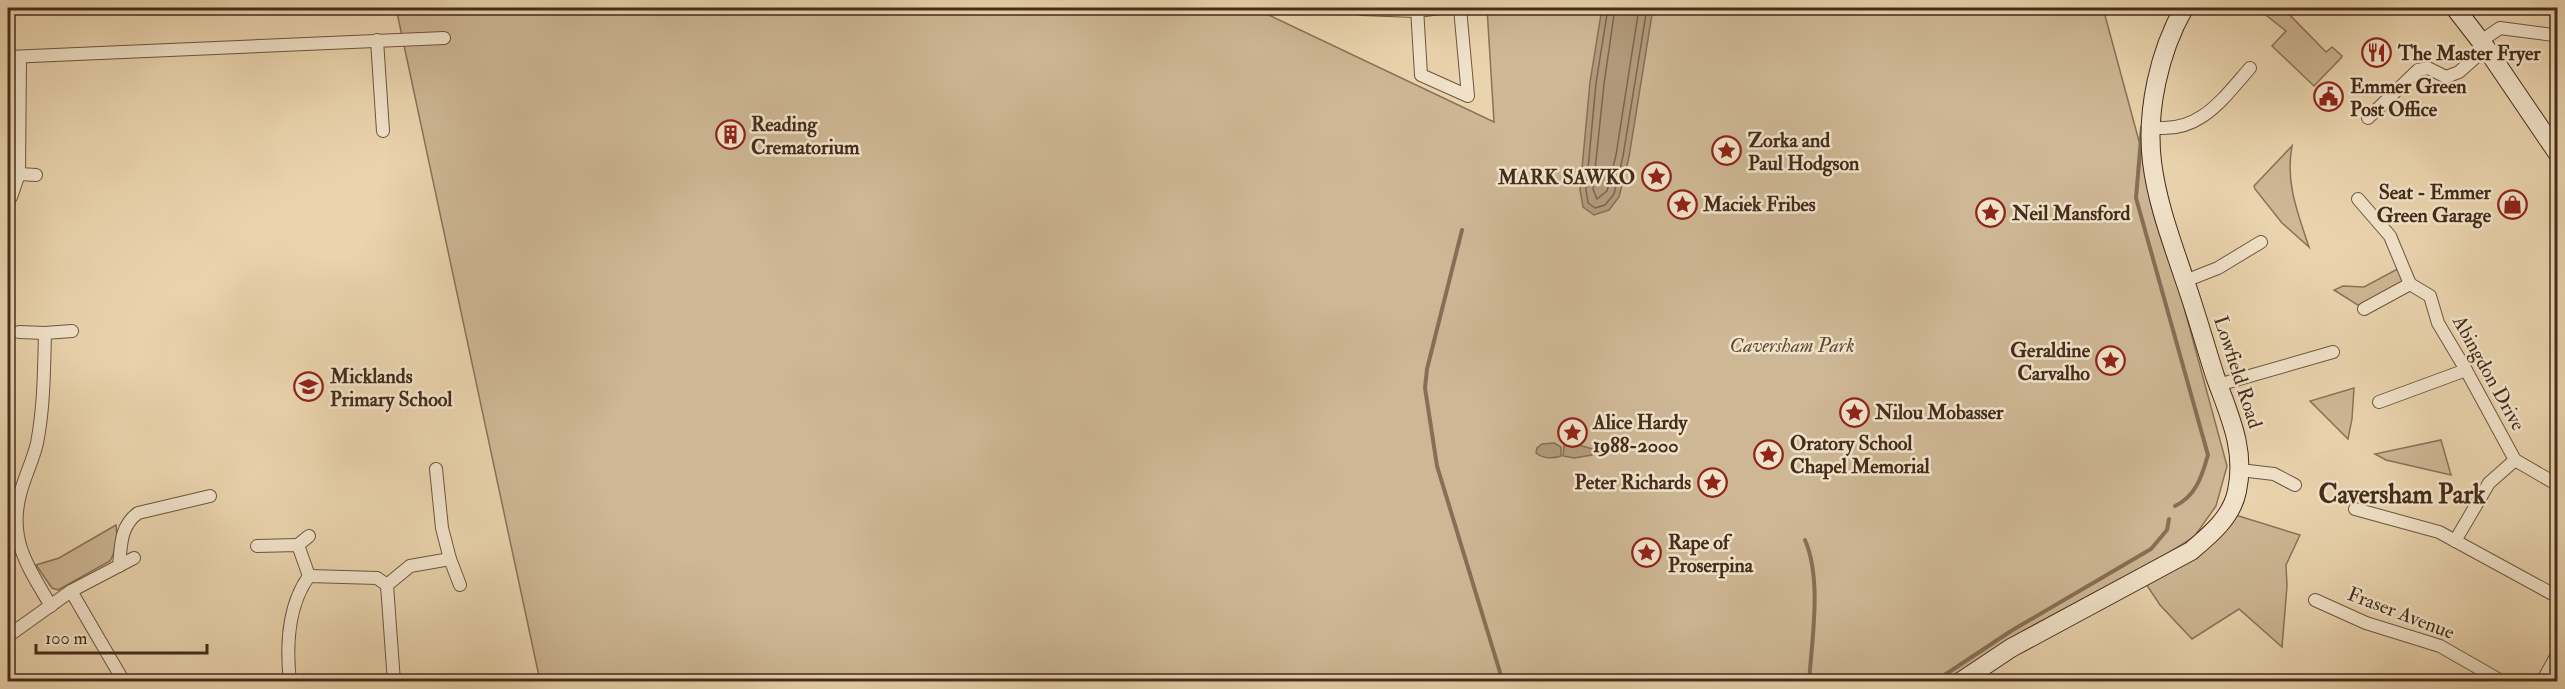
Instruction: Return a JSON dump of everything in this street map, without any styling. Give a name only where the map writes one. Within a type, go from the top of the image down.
[{"type":"street","points":[[1361,9],[1440,8]]},
{"type":"street","points":[[1417,9],[1421,75],[1468,96],[1460,8]]},
{"type":"street","name":"Lowfield Road","points":[[1960,681],[2011,648],[2191,551],[2211,534],[2229,513],[2237,493],[2240,448],[2165,224],[2152,162],[2151,127],[2155,94],[2164,54],[2184,8]]},
{"type":"street","points":[[2455,8],[2558,154]]},
{"type":"street","points":[[2368,118],[2418,70],[2428,68],[2446,77],[2459,72],[2500,28],[2553,34]]},
{"type":"street","points":[[11,197],[19,174],[14,57],[444,38]]},
{"type":"street","points":[[377,40],[383,131]]},
{"type":"street","points":[[2151,127],[2166,130],[2196,122],[2220,101],[2250,68]]},
{"type":"street","points":[[19,174],[36,175]]},
{"type":"street","points":[[2358,199],[2390,236],[2410,284],[2364,309]]},
{"type":"street","points":[[2185,281],[2218,268],[2252,242]]},
{"type":"street","name":"Abingdon Drive","points":[[2410,284],[2430,296],[2438,323],[2515,460],[2558,485]]},
{"type":"street","points":[[19,332],[72,331]]},
{"type":"street","points":[[45,333],[42,410],[36,445],[20,496],[17,520],[22,556],[51,606]]},
{"type":"street","points":[[2218,385],[2333,352]]},
{"type":"street","points":[[2379,402],[2466,370]]},
{"type":"street","points":[[2455,541],[2489,483],[2515,460]]},
{"type":"street","points":[[436,469],[442,528],[460,585]]},
{"type":"street","points":[[2240,470],[2274,474],[2295,485]]},
{"type":"street","points":[[119,566],[122,533],[131,518],[138,513],[210,496]]},
{"type":"street","points":[[2355,509],[2439,532],[2558,597]]},
{"type":"street","points":[[257,546],[298,545],[309,536]]},
{"type":"street","points":[[298,545],[309,576]]},
{"type":"street","points":[[8,636],[71,591],[134,558]]},
{"type":"street","points":[[387,585],[410,566],[450,559]]},
{"type":"street","points":[[309,576],[377,578],[387,585]]},
{"type":"street","points":[[290,681],[289,625],[301,588],[309,576]]},
{"type":"street","points":[[387,585],[394,681]]},
{"type":"street","points":[[71,591],[124,681]]},
{"type":"street","name":"Fraser Avenue","points":[[2315,600],[2366,623],[2440,646],[2503,681]]},
{"type":"street","points":[[2542,681],[2558,653]]},
{"type":"green space","name":"Caversham Park","points":[[396,8],[1254,8],[1494,122],[1487,8],[2103,8],[2227,466],[2216,506],[2194,537],[1963,681],[540,681]]},
{"type":"green space","points":[[2257,8],[2283,8],[2326,52],[2332,47],[2342,56],[2341,58],[2314,86],[2272,46],[2286,31]]},
{"type":"green space","points":[[2292,146],[2291,185],[2309,247],[2282,223],[2254,186]]},
{"type":"green space","points":[[2403,266],[2410,284],[2364,309],[2334,290],[2343,286],[2364,287]]},
{"type":"green space","points":[[2354,388],[2352,419],[2348,439],[2310,401]]},
{"type":"green space","points":[[2441,440],[2451,475],[2386,460],[2375,454]]},
{"type":"green space","points":[[2229,513],[2300,535],[2286,565],[2287,586],[2282,647],[2239,609],[2192,639],[2160,605],[2142,578]]},
{"type":"green space","points":[[116,525],[116,543],[110,561],[58,590],[52,588],[36,565],[59,558]]},
{"type":"water","points":[[1602,8],[1653,8],[1629,157],[1619,197],[1609,210],[1594,215],[1583,207],[1580,190],[1590,82]]},
{"type":"water","points":[[1554,443],[1561,447],[1561,456],[1548,458],[1536,453],[1537,448],[1542,444]]},
{"type":"water","points":[[1575,444],[1593,449],[1592,455],[1574,458],[1563,456],[1564,446]]},
{"type":"waterway","points":[[2142,127],[2136,198],[2208,455],[2193,491],[2175,506]]},
{"type":"waterway","points":[[1462,230],[1427,369],[1425,388],[1437,466],[1503,682]]},
{"type":"waterway","points":[[1934,682],[2011,631],[2151,549],[2167,530],[2169,519]]},
{"type":"waterway","points":[[1805,540],[1810,556],[1815,591],[1809,682]]},
{"type":"place","name":"The Master Fryer","points":[[2377,53]]},
{"type":"place","name":"Emmer Green Post Office","points":[[2329,97]]},
{"type":"place","name":"Reading Crematorium","points":[[730,135]]},
{"type":"place","name":"Zorka and Paul Hodgson","points":[[1727,151]]},
{"type":"place","name":"MARK SAWKO","points":[[1656,177]]},
{"type":"place","name":"Maciek Fribes","points":[[1682,204]]},
{"type":"place","name":"Seat - Emmer Green Garage","points":[[2512,204]]},
{"type":"place","name":"Neil Mansford","points":[[1991,213]]},
{"type":"place","name":"Geraldine Carvalho","points":[[2111,361]]},
{"type":"place","name":"Micklands Primary School","points":[[309,387]]},
{"type":"place","name":"Nilou Mobasser","points":[[1854,412]]},
{"type":"place","name":"Alice Hardy 1988-2000","points":[[1572,433]]},
{"type":"place","name":"Oratory School Chapel Memorial","points":[[1769,455]]},
{"type":"place","name":"Peter Richards","points":[[1712,482]]},
{"type":"place","name":"Rape of Proserpina","points":[[1647,553]]},
{"type":"district","name":"Caversham Park","points":[[2402,495]]}]
